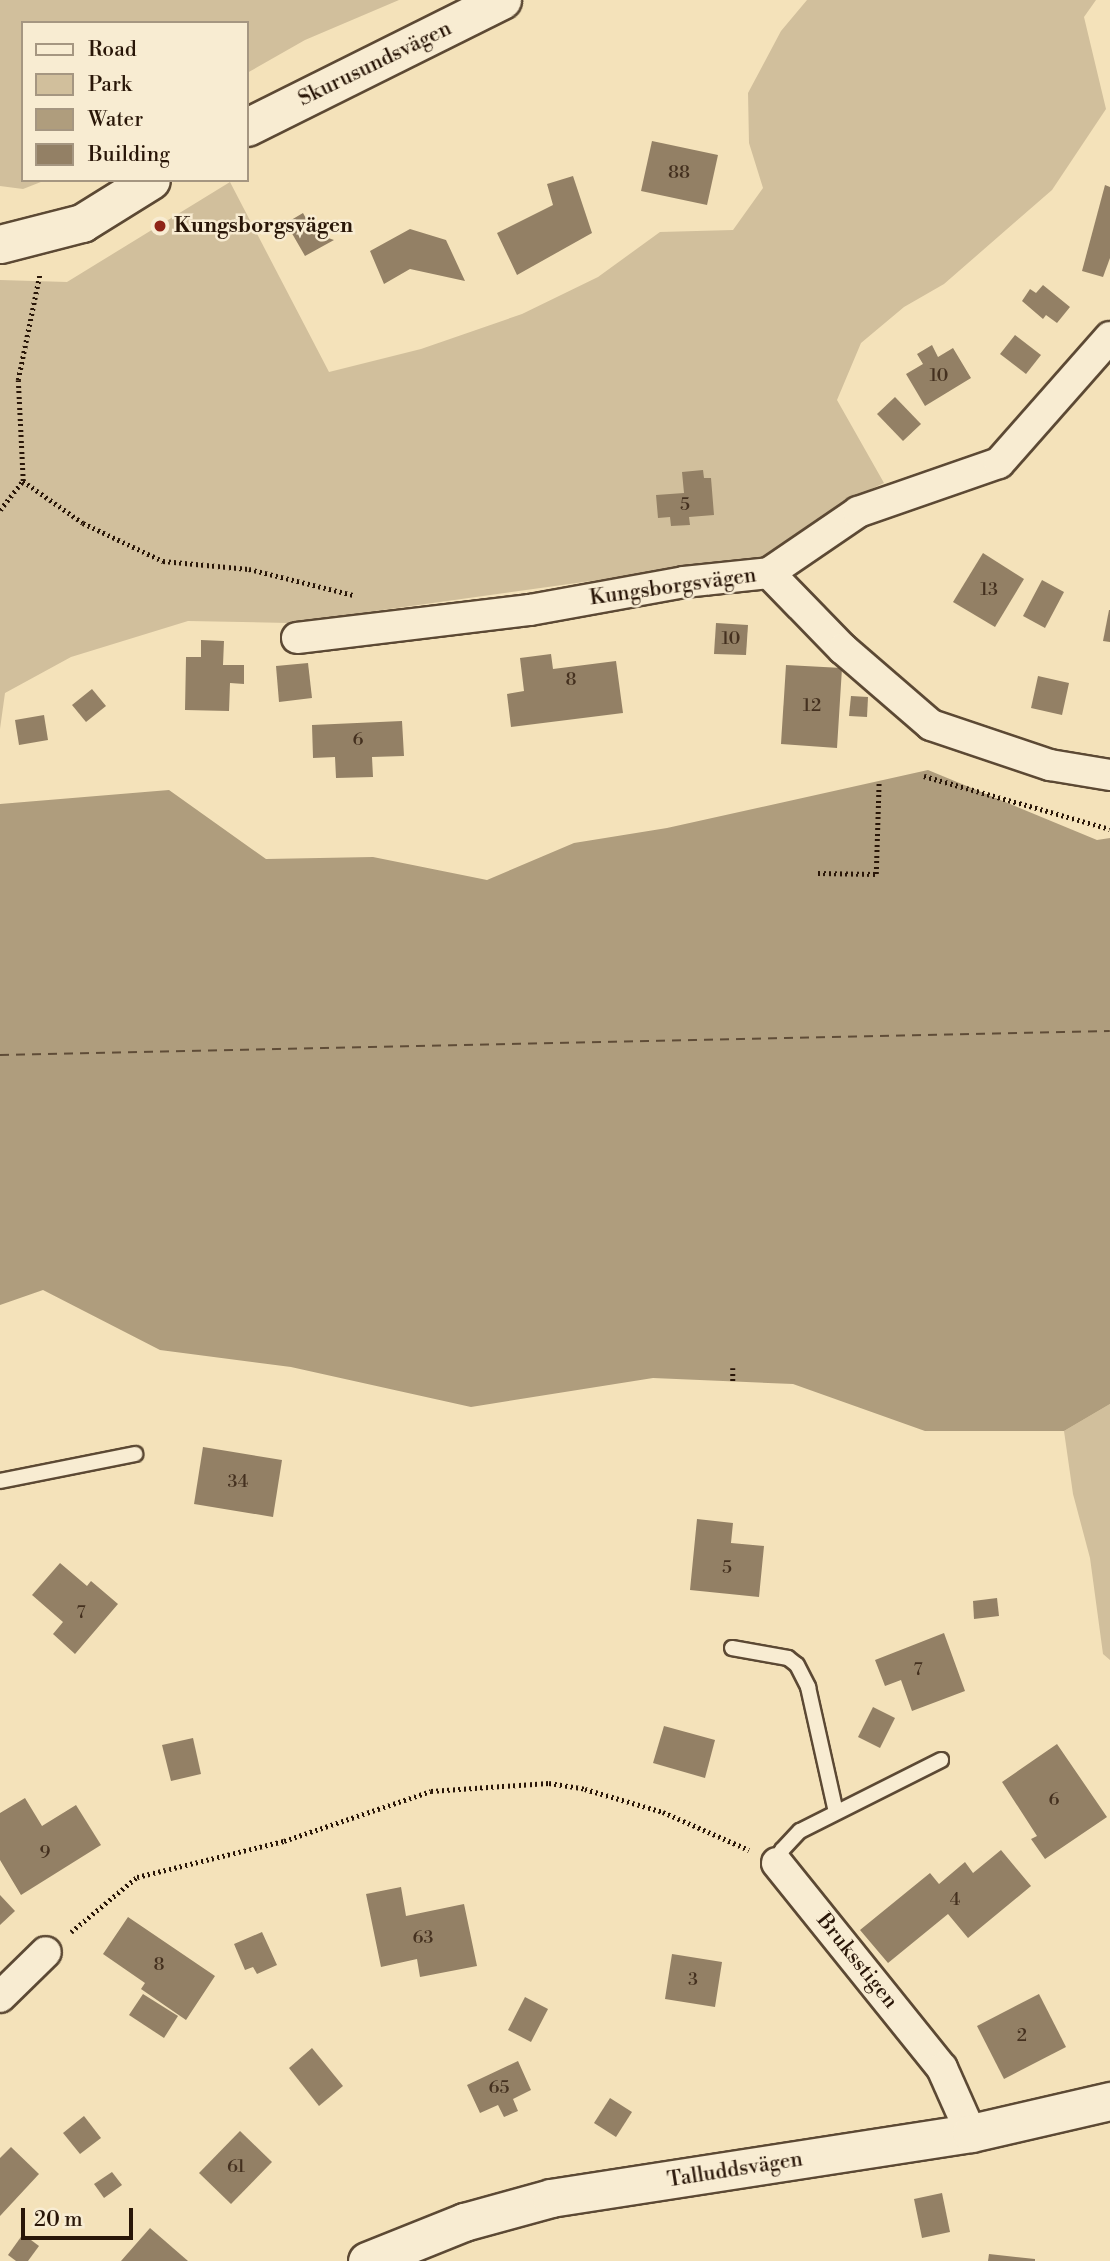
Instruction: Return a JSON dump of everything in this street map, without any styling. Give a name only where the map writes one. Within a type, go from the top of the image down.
[{"type":"street","name":"Skurusundsvägen","points":[[248,127],[502,0]]},
{"type":"street","points":[[0,244],[82,223],[148,182]]},
{"type":"street","points":[[769,573],[858,512],[999,463],[1110,337]]},
{"type":"street","name":"Kungsborgsvägen","points":[[297,638],[530,610],[684,582],[769,573],[843,649],[931,725],[1050,765],[1110,775]]},
{"type":"street","name":"Bruksstigen","points":[[777,1863],[942,2068],[971,2133]]},
{"type":"street","points":[[0,1997],[46,1952]]},
{"type":"street","name":"Talluddsvägen","points":[[367,2261],[464,2222],[551,2198],[971,2133],[1110,2101]]},
{"type":"lane","points":[[0,1481],[135,1454]]},
{"type":"lane","points":[[733,1648],[788,1658],[797,1665],[808,1687],[836,1812]]},
{"type":"lane","points":[[777,1863],[782,1850],[800,1831],[941,1760]]},
{"type":"path","points":[[0,510],[23,481],[18,380],[42,265]]},
{"type":"path","points":[[23,481],[83,523],[163,561],[249,569],[361,597]]},
{"type":"path","points":[[924,776],[1110,829]]},
{"type":"path","points":[[818,873],[876,874],[880,781]]},
{"type":"path","points":[[733,1368],[733,1381]]},
{"type":"path","points":[[46,1952],[137,1877],[284,1841],[431,1791],[548,1783],[585,1789],[663,1812],[777,1863]]},
{"type":"green space","points":[[0,0],[399,0],[305,40],[248,72],[248,21],[21,21],[21,182],[41,182],[23,189],[0,186]]},
{"type":"green space","points":[[807,0],[1096,0],[1084,17],[1106,109],[1052,190],[944,284],[904,307],[861,343],[837,400],[884,483],[844,502],[764,557],[289,623],[188,621],[71,657],[5,693],[0,729],[0,280],[67,282],[230,182],[329,372],[421,349],[522,314],[598,277],[660,232],[733,230],[763,188],[749,143],[748,93],[781,31]]},
{"type":"green space","points":[[1110,1404],[1110,1660],[1103,1654],[1090,1558],[1073,1494],[1064,1431]]},
{"type":"water","points":[[928,770],[1097,840],[1110,838],[1110,1404],[1064,1431],[925,1431],[793,1384],[653,1378],[471,1407],[291,1367],[160,1350],[43,1290],[0,1305],[0,804],[169,790],[266,859],[373,857],[487,880],[574,843],[667,828]]},
{"type":"building","points":[[652,141],[718,155],[707,205],[641,191]]},
{"type":"building","points":[[573,176],[592,233],[517,275],[497,233],[553,205],[547,184]]},
{"type":"building","points":[[1105,185],[1110,187],[1110,258],[1103,277],[1082,271]]},
{"type":"building","points":[[303,213],[314,233],[334,240],[305,256],[286,223]]},
{"type":"building","points":[[410,229],[446,240],[465,281],[410,269],[384,284],[370,251]]},
{"type":"building","points":[[1043,285],[1070,307],[1057,323],[1046,315],[1043,319],[1022,301],[1030,289],[1036,293]]},
{"type":"building","points":[[1015,335],[1041,355],[1026,374],[1000,354]]},
{"type":"building","points":[[932,345],[938,357],[953,348],[971,378],[925,406],[906,374],[923,364],[917,354]]},
{"type":"building","points":[[895,397],[921,424],[903,441],[877,414]]},
{"type":"building","points":[[703,470],[704,478],[711,478],[714,515],[689,517],[690,525],[671,526],[670,517],[658,518],[656,495],[684,493],[682,472]]},
{"type":"building","points":[[983,553],[1024,579],[995,627],[953,602]]},
{"type":"building","points":[[1042,580],[1064,592],[1045,628],[1023,616]]},
{"type":"building","points":[[1110,610],[1110,642],[1103,641]]},
{"type":"building","points":[[716,623],[748,625],[746,655],[714,654]]},
{"type":"building","points":[[201,640],[224,641],[223,665],[244,665],[244,684],[230,683],[229,711],[185,710],[186,657],[201,657]]},
{"type":"building","points":[[551,654],[553,669],[616,661],[623,713],[511,727],[507,694],[524,691],[520,658]]},
{"type":"building","points":[[308,663],[312,698],[279,702],[276,666]]},
{"type":"building","points":[[786,665],[842,668],[837,748],[781,744]]},
{"type":"building","points":[[1038,676],[1069,683],[1062,715],[1031,708]]},
{"type":"building","points":[[92,689],[106,706],[86,722],[72,705]]},
{"type":"building","points":[[851,696],[868,697],[867,717],[849,716]]},
{"type":"building","points":[[44,715],[48,740],[19,745],[15,720]]},
{"type":"building","points":[[402,721],[404,756],[372,757],[373,777],[336,778],[335,757],[313,758],[312,725]]},
{"type":"building","points":[[203,1447],[282,1460],[273,1517],[194,1504]]},
{"type":"building","points":[[697,1519],[733,1523],[731,1543],[764,1546],[759,1597],[690,1590]]},
{"type":"building","points":[[60,1563],[87,1586],[91,1581],[118,1604],[75,1654],[53,1634],[63,1622],[32,1595]]},
{"type":"building","points":[[997,1598],[999,1616],[974,1619],[973,1601]]},
{"type":"building","points":[[944,1633],[965,1691],[912,1711],[901,1680],[885,1686],[875,1660]]},
{"type":"building","points":[[873,1707],[895,1718],[880,1748],[858,1737]]},
{"type":"building","points":[[664,1726],[715,1740],[705,1778],[653,1763]]},
{"type":"building","points":[[193,1738],[201,1774],[171,1781],[162,1745]]},
{"type":"building","points":[[1057,1744],[1107,1817],[1045,1859],[1031,1839],[1037,1836],[1002,1782]]},
{"type":"building","points":[[25,1798],[42,1826],[76,1805],[101,1845],[21,1895],[0,1860],[0,1813]]},
{"type":"building","points":[[1001,1850],[1031,1886],[968,1938],[948,1914],[888,1963],[860,1930],[930,1873],[939,1884],[965,1862],[973,1873]]},
{"type":"building","points":[[401,1887],[406,1916],[464,1904],[477,1966],[420,1977],[417,1959],[381,1967],[366,1894]]},
{"type":"building","points":[[0,1895],[15,1911],[0,1925]]},
{"type":"building","points":[[128,1917],[215,1976],[186,2020],[141,1989],[145,1983],[103,1954]]},
{"type":"building","points":[[262,1932],[277,1965],[257,1974],[253,1967],[245,1970],[234,1944]]},
{"type":"building","points":[[672,1954],[722,1962],[715,2007],[665,1999]]},
{"type":"building","points":[[143,1994],[178,2016],[164,2038],[129,2015]]},
{"type":"building","points":[[1039,1994],[1066,2047],[1004,2079],[977,2026]]},
{"type":"building","points":[[525,1997],[548,2009],[531,2042],[508,2030]]},
{"type":"building","points":[[312,2048],[343,2086],[319,2106],[289,2068]]},
{"type":"building","points":[[518,2061],[531,2090],[513,2099],[518,2111],[504,2117],[498,2105],[480,2113],[467,2085]]},
{"type":"building","points":[[610,2098],[632,2112],[616,2137],[594,2123]]},
{"type":"building","points":[[84,2116],[101,2138],[80,2154],[63,2133]]},
{"type":"building","points":[[240,2131],[272,2162],[231,2204],[199,2173]]},
{"type":"building","points":[[11,2147],[39,2174],[0,2216],[0,2158]]},
{"type":"building","points":[[112,2172],[122,2185],[104,2198],[94,2184]]},
{"type":"building","points":[[942,2193],[950,2232],[922,2238],[914,2199]]},
{"type":"building","points":[[150,2228],[188,2261],[121,2261]]},
{"type":"building","points":[[23,2234],[39,2246],[28,2261],[16,2261],[8,2255]]},
{"type":"building","points":[[989,2254],[1035,2259],[1035,2261],[988,2261]]},
{"type":"ferry route","points":[[0,1055],[1110,1031]]},
{"type":"place","name":"Kungsborgsvägen","points":[[160,226]]}]
